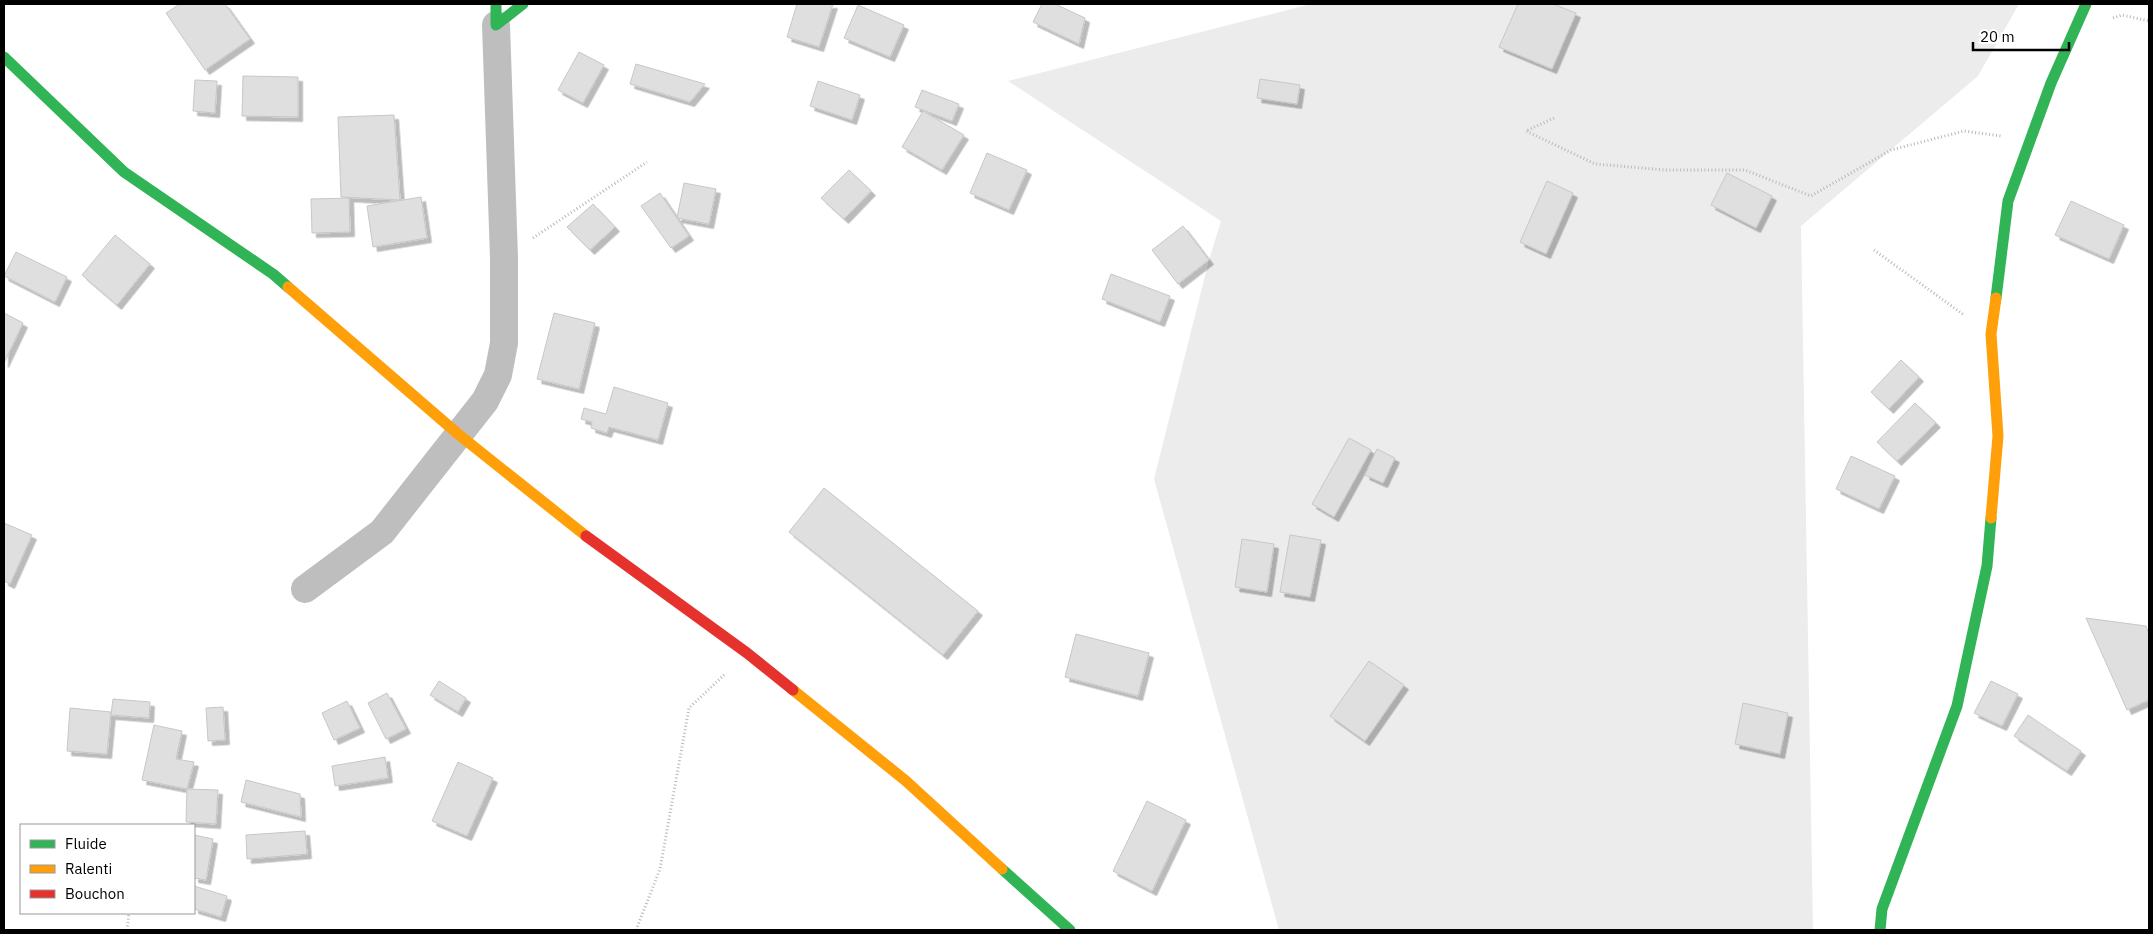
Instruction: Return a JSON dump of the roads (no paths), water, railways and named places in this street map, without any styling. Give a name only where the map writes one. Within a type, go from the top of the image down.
[{"type":"street","points":[[305,589],[382,532],[485,401],[498,375],[504,343],[504,258],[496,14],[523,4]]},
{"type":"street","points":[[1880,930],[1882,909],[1957,706],[1987,566],[1998,436],[1991,334],[2008,201],[2051,83],[2086,4]]},
{"type":"street","points":[[4,57],[124,172],[273,274],[458,434],[583,534],[747,653],[906,781],[1070,930]]}]
